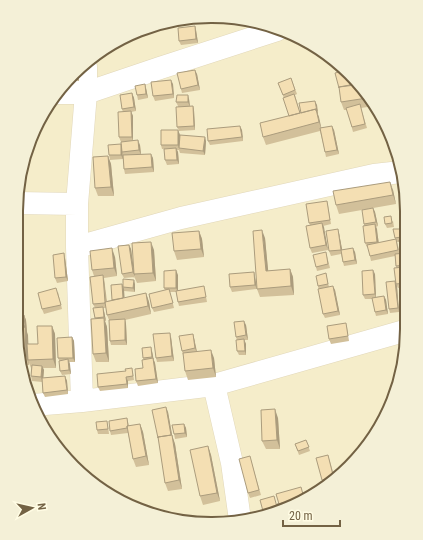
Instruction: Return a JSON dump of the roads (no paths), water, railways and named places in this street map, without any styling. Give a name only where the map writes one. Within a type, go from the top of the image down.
[{"type":"street","points":[[65,93],[86,93],[270,32]]},
{"type":"street","points":[[82,401],[77,204],[86,93],[86,71]]},
{"type":"street","points":[[77,247],[181,218],[374,176],[396,173]]},
{"type":"street","points":[[23,203],[77,204]]},
{"type":"street","points":[[39,405],[82,401],[214,385],[400,332]]},
{"type":"street","points":[[214,385],[232,463],[239,514]]}]
